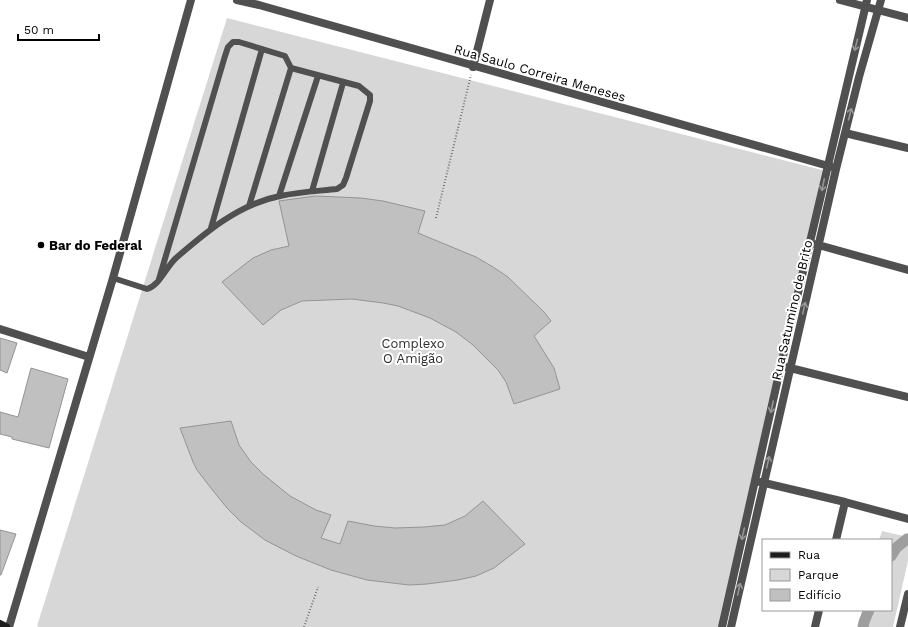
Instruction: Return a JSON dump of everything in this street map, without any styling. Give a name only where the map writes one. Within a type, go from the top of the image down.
[{"type":"main road","points":[[0,624],[6,627]]},
{"type":"street","points":[[9,627],[113,278],[191,0]]},
{"type":"street","name":"Rua Saulo Correira Meneses","points":[[237,0],[259,2],[473,67],[836,168]]},
{"type":"street","points":[[473,67],[490,0]]},
{"type":"street","points":[[840,0],[866,3],[878,10],[908,18]]},
{"type":"street","name":"Rua Satumino de Brito","points":[[722,627],[790,368],[836,168],[881,0]]},
{"type":"street","name":"Rua Satumino de Brito","points":[[731,627],[781,365],[866,3]]},
{"type":"street","points":[[845,133],[908,148]]},
{"type":"street","points":[[810,243],[908,270]]},
{"type":"street","points":[[0,329],[89,357]]},
{"type":"street","points":[[781,365],[908,397]]},
{"type":"street","points":[[759,482],[845,502],[908,519]]},
{"type":"street","points":[[836,539],[845,502]]},
{"type":"street","points":[[900,627],[908,594]]},
{"type":"street","points":[[815,627],[820,611]]},
{"type":"lane","points":[[159,279],[228,47],[233,42],[239,42],[285,56],[291,68],[249,206]]},
{"type":"lane","points":[[211,228],[262,49]]},
{"type":"lane","points":[[113,278],[147,289],[153,287],[172,261],[211,228],[249,206],[278,196],[337,189],[343,185],[370,101],[370,95],[359,86],[291,68]]},
{"type":"lane","points":[[278,196],[318,76]]},
{"type":"lane","points":[[312,191],[343,83]]},
{"type":"path","points":[[436,218],[473,67]]},
{"type":"path","points":[[304,627],[318,586]]},
{"type":"green space","name":"Complexo O Amigão","points":[[227,18],[826,171],[722,627],[37,626]]},
{"type":"green space","points":[[882,531],[908,537],[908,561],[893,627],[859,627],[862,611],[892,611],[892,539],[879,539]]},
{"type":"building","points":[[315,196],[361,198],[383,201],[425,211],[418,233],[476,257],[493,267],[508,277],[545,313],[551,321],[534,336],[554,368],[560,389],[514,404],[506,382],[498,370],[473,345],[456,332],[430,318],[398,306],[352,299],[302,301],[281,310],[263,325],[222,282],[253,258],[271,250],[289,246],[279,201]]},
{"type":"building","points":[[0,338],[17,343],[7,373],[0,370]]},
{"type":"building","points":[[31,368],[68,379],[49,448],[12,439],[12,437],[0,434],[0,412],[18,417]]},
{"type":"building","points":[[231,421],[239,445],[251,462],[263,474],[290,496],[316,510],[331,515],[321,538],[340,544],[348,521],[395,528],[445,525],[465,516],[483,501],[525,544],[494,568],[476,576],[458,580],[409,585],[367,580],[331,570],[296,556],[265,540],[241,522],[214,492],[197,470],[193,462],[180,428]]},
{"type":"building","points":[[0,530],[16,534],[1,575],[0,575]]},
{"type":"waterway","points":[[892,554],[896,548],[907,539]]},
{"type":"waterway","points":[[863,627],[869,611]]},
{"type":"place","name":"Bar do Federal","points":[[41,245]]}]
